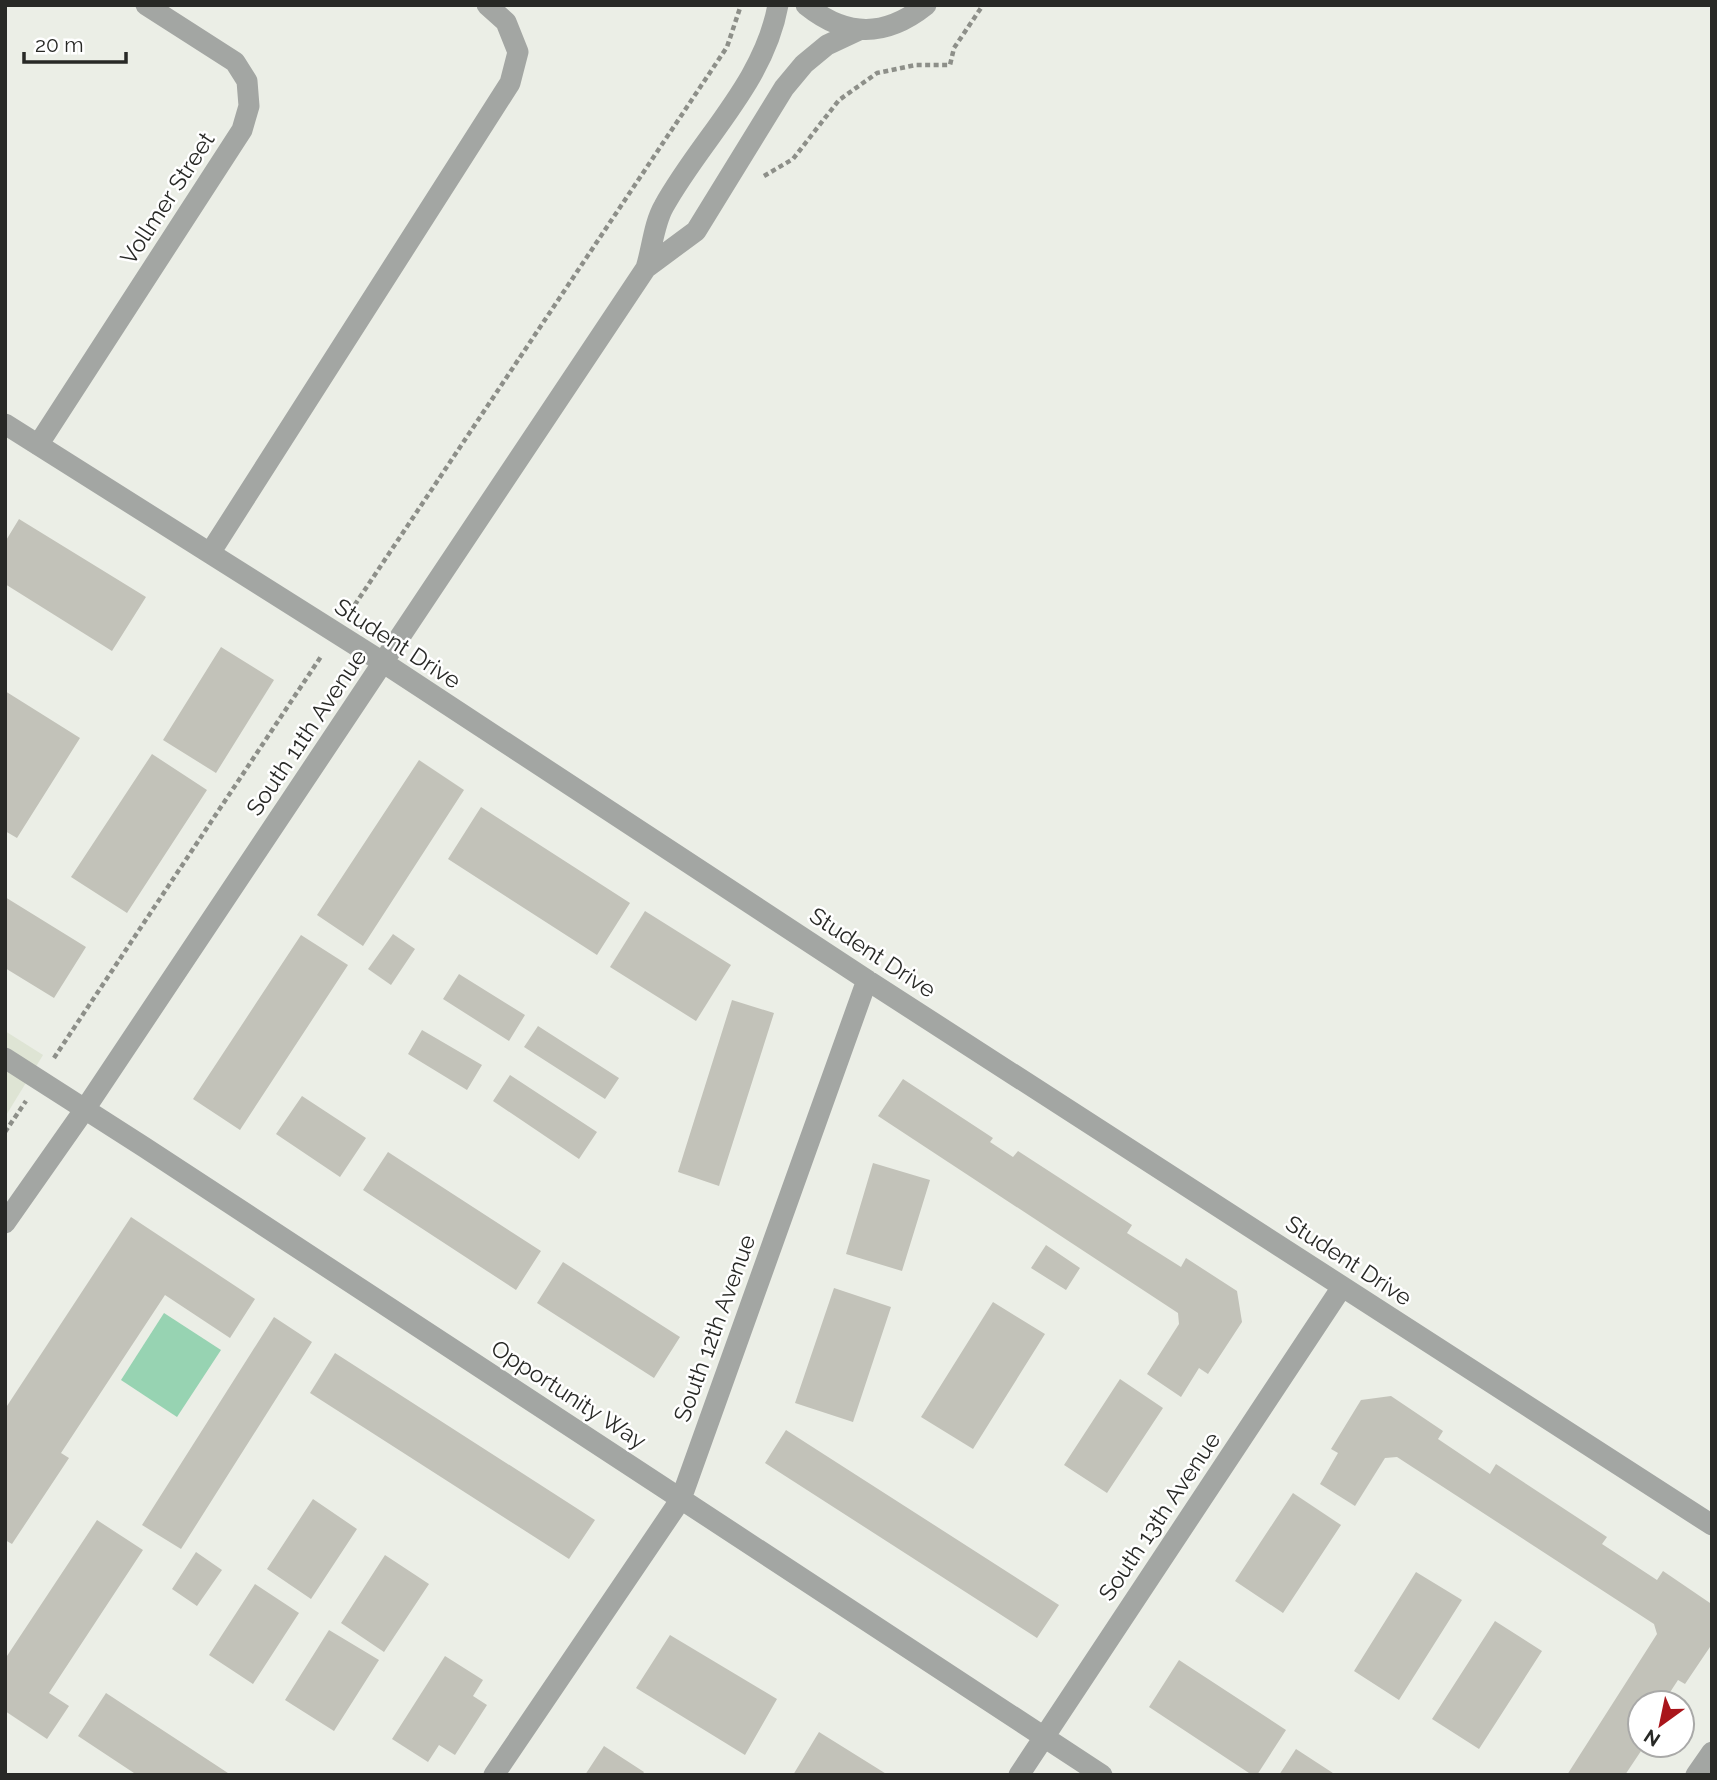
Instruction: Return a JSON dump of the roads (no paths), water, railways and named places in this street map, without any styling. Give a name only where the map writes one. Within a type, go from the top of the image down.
[{"type":"street","name":"Vollmer Street","points":[[38,445],[242,130],[249,106],[247,81],[235,62],[146,5]]},
{"type":"street","points":[[211,553],[510,83],[518,52],[506,22],[488,5]]},
{"type":"street","name":"South 11th Avenue","points":[[5,1223],[85,1109],[646,268],[663,208],[739,96],[770,37],[778,5]]},
{"type":"street","points":[[806,5],[829,21],[859,30],[876,30],[894,25],[926,5]]},
{"type":"street","name":"South 11th Avenue","points":[[646,268],[696,231],[784,88],[804,64],[827,46],[859,30]]},
{"type":"street","name":"Student Drive","points":[[5,425],[384,663],[867,980],[1712,1525]]},
{"type":"street","name":"South 12th Avenue","points":[[494,1775],[681,1499],[867,980]]},
{"type":"street","name":"Opportunity Way","points":[[5,1058],[1102,1775]]},
{"type":"street","name":"South 13th Avenue","points":[[1019,1775],[1342,1287]]},
{"type":"street","points":[[1696,1775],[1712,1752]]}]
